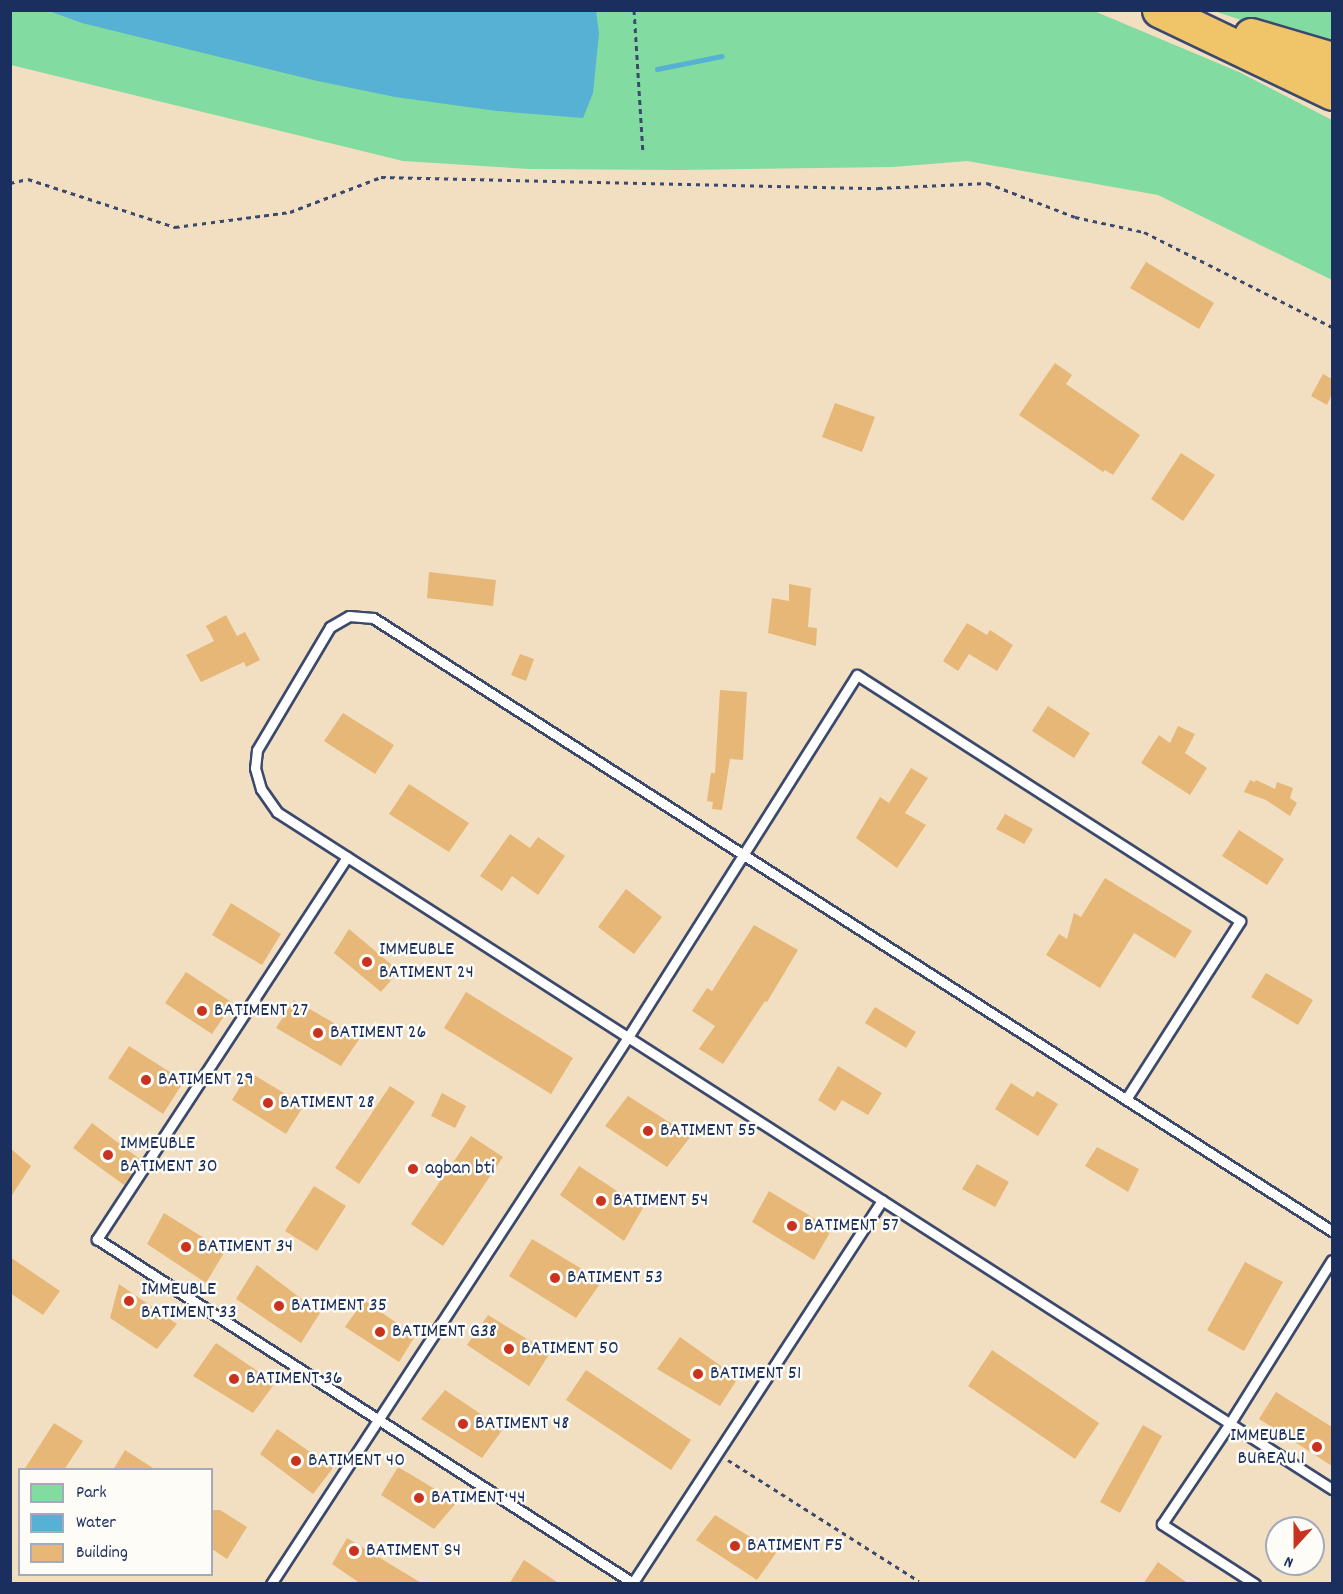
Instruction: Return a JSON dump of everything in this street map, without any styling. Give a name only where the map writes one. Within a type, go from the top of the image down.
[{"type":"highway","points":[[1159,10],[1332,93]]},
{"type":"highway","points":[[1168,10],[1332,59]]},
{"type":"lane","points":[[1332,1231],[373,618],[349,616],[330,627],[256,750],[255,768],[261,789],[277,812],[1332,1488]]},
{"type":"lane","points":[[270,1584],[627,1037],[857,675],[1240,921],[1126,1099]]},
{"type":"lane","points":[[346,857],[97,1239],[632,1583],[882,1200]]},
{"type":"lane","points":[[1255,1584],[1162,1524],[1230,1423],[1332,1260]]},
{"type":"path","points":[[634,10],[643,153]]},
{"type":"path","points":[[10,183],[28,179],[175,226],[290,212],[381,177],[878,188],[987,183],[1075,217],[1144,232],[1332,327]]},
{"type":"path","points":[[717,1453],[919,1581]]},
{"type":"green space","points":[[10,11],[1094,11],[1239,72],[1332,120],[1332,280],[1158,195],[967,161],[893,167],[680,170],[529,169],[403,161],[11,65]]},
{"type":"green space","points":[[1214,11],[1332,11],[1332,50]]},
{"type":"water","points":[[49,11],[596,11],[599,33],[593,93],[583,118],[497,111],[395,97],[313,80],[82,23]]},
{"type":"building","points":[[1146,262],[1214,303],[1199,329],[1130,288]]},
{"type":"building","points":[[1055,363],[1072,375],[1066,384],[1140,435],[1113,475],[1105,470],[1103,472],[1019,415]]},
{"type":"building","points":[[1323,374],[1332,379],[1332,394],[1327,405],[1311,396]]},
{"type":"building","points":[[835,403],[875,417],[862,452],[822,437]]},
{"type":"building","points":[[1181,453],[1215,475],[1183,521],[1151,499]]},
{"type":"building","points":[[429,572],[496,580],[493,606],[427,598]]},
{"type":"building","points":[[789,584],[811,588],[808,627],[817,628],[816,646],[768,633],[772,598],[789,601]]},
{"type":"building","points":[[226,615],[237,636],[245,632],[260,660],[246,667],[244,662],[201,682],[186,655],[214,641],[206,626]]},
{"type":"building","points":[[967,623],[987,635],[990,630],[1013,645],[997,671],[969,654],[958,671],[943,661]]},
{"type":"building","points":[[520,654],[534,659],[526,681],[511,675]]},
{"type":"building","points":[[720,690],[747,692],[743,760],[730,759],[722,810],[712,809],[713,802],[707,801],[711,773],[715,773]]},
{"type":"building","points":[[1048,706],[1090,733],[1074,758],[1032,731]]},
{"type":"building","points":[[343,713],[394,745],[375,774],[324,741]]},
{"type":"building","points":[[1178,726],[1195,734],[1185,753],[1207,768],[1190,795],[1141,763],[1159,735],[1170,743]]},
{"type":"building","points":[[911,768],[928,778],[905,813],[926,825],[897,868],[856,838],[880,797],[889,803]]},
{"type":"building","points":[[1250,780],[1255,782],[1256,780],[1275,789],[1277,782],[1293,788],[1290,798],[1297,803],[1290,816],[1266,800],[1244,792]]},
{"type":"building","points":[[409,784],[469,823],[449,852],[389,814]]},
{"type":"building","points":[[1005,814],[1033,829],[1024,844],[996,829]]},
{"type":"building","points":[[1239,830],[1284,859],[1267,885],[1222,856]]},
{"type":"building","points":[[510,834],[530,848],[538,837],[565,856],[538,895],[512,876],[502,891],[480,876]]},
{"type":"building","points":[[1105,878],[1192,931],[1175,958],[1134,933],[1100,988],[1046,955],[1059,934],[1067,939],[1074,913],[1081,917]]},
{"type":"building","points":[[626,889],[662,917],[634,954],[598,927]]},
{"type":"building","points":[[231,903],[281,934],[262,965],[212,935]]},
{"type":"building","points":[[754,925],[798,950],[767,1002],[765,1001],[723,1064],[699,1049],[715,1026],[692,1011],[707,988],[712,991]]},
{"type":"building","name":"IMMEUBLE BATIMENT 24","points":[[349,929],[399,971],[381,992],[334,953]]},
{"type":"building","name":"BATIMENT 27","points":[[186,972],[233,1003],[212,1034],[165,1003]]},
{"type":"building","points":[[1266,973],[1313,1000],[1298,1025],[1251,997]]},
{"type":"building","points":[[466,992],[573,1058],[551,1094],[444,1028]]},
{"type":"building","name":"BATIMENT 26","points":[[294,1000],[360,1038],[341,1066],[276,1028]]},
{"type":"building","points":[[875,1007],[916,1032],[906,1048],[865,1023]]},
{"type":"building","name":"BATIMENT 29","points":[[129,1046],[184,1081],[163,1114],[108,1078]]},
{"type":"building","points":[[838,1066],[882,1093],[868,1115],[842,1100],[835,1111],[818,1100]]},
{"type":"building","name":"BATIMENT 28","points":[[249,1072],[304,1105],[286,1134],[232,1100]]},
{"type":"building","points":[[1011,1083],[1033,1097],[1037,1091],[1058,1104],[1038,1136],[995,1109]]},
{"type":"building","points":[[390,1086],[415,1102],[359,1184],[335,1168]]},
{"type":"building","points":[[442,1093],[466,1106],[455,1128],[431,1116]]},
{"type":"building","name":"BATIMENT 55","points":[[628,1096],[691,1136],[667,1167],[605,1126]]},
{"type":"building","name":"IMMEUBLE BATIMENT 30","points":[[92,1123],[141,1160],[124,1185],[73,1148]]},
{"type":"building","points":[[471,1136],[503,1157],[443,1246],[411,1224]]},
{"type":"building","points":[[1097,1147],[1139,1169],[1128,1192],[1085,1166]]},
{"type":"building","points":[[10,1148],[31,1166],[10,1198]]},
{"type":"building","points":[[977,1164],[1009,1182],[995,1207],[962,1189]]},
{"type":"building","name":"BATIMENT 54","points":[[579,1166],[643,1208],[624,1241],[560,1195]]},
{"type":"building","points":[[314,1186],[346,1206],[317,1251],[285,1231]]},
{"type":"building","name":"BATIMENT 57","points":[[769,1191],[832,1229],[814,1260],[752,1222]]},
{"type":"building","name":"BATIMENT 34","points":[[164,1213],[225,1251],[206,1283],[147,1244]]},
{"type":"building","name":"BATIMENT 53","points":[[532,1239],[602,1281],[576,1318],[509,1276]]},
{"type":"building","points":[[10,1257],[60,1291],[43,1315],[10,1293]]},
{"type":"building","points":[[1245,1262],[1283,1282],[1244,1351],[1207,1330]]},
{"type":"building","name":"BATIMENT 35","points":[[257,1265],[320,1313],[301,1343],[236,1299]]},
{"type":"building","name":"IMMEUBLE BATIMENT 33","points":[[119,1284],[177,1324],[157,1349],[110,1318]]},
{"type":"building","name":"BATIMENT G38","points":[[364,1300],[415,1336],[399,1362],[345,1327]]},
{"type":"building","name":"BATIMENT 50","points":[[488,1315],[550,1353],[529,1386],[467,1345]]},
{"type":"building","name":"BATIMENT 51","points":[[680,1337],[738,1378],[720,1406],[657,1369]]},
{"type":"building","name":"BATIMENT 36","points":[[216,1343],[275,1383],[253,1413],[193,1376]]},
{"type":"building","points":[[992,1350],[1099,1423],[1075,1459],[968,1386]]},
{"type":"building","points":[[586,1370],[691,1440],[671,1470],[566,1400]]},
{"type":"building","name":"BATIMENT 48","points":[[445,1390],[503,1429],[482,1458],[421,1419]]},
{"type":"building","name":"IMMEUBLE BUREAU 1","points":[[1276,1392],[1332,1427],[1332,1466],[1259,1419]]},
{"type":"building","points":[[54,1423],[83,1441],[65,1468],[25,1468]]},
{"type":"building","points":[[1143,1425],[1162,1436],[1120,1513],[1100,1502]]},
{"type":"building","name":"BATIMENT 40","points":[[277,1429],[333,1468],[313,1494],[260,1454]]},
{"type":"building","points":[[125,1450],[153,1468],[114,1468]]},
{"type":"building","name":"BATIMENT 44","points":[[398,1467],[457,1502],[434,1529],[381,1495]]},
{"type":"building","points":[[213,1510],[220,1510],[247,1527],[227,1559],[213,1550]]},
{"type":"building","name":"BATIMENT F5","points":[[715,1515],[776,1553],[757,1580],[696,1540]]},
{"type":"building","name":"BATIMENT S4","points":[[347,1538],[423,1584],[361,1584],[332,1564]]},
{"type":"building","points":[[524,1560],[560,1584],[509,1584]]},
{"type":"building","points":[[1158,1562],[1189,1584],[1143,1584]]},
{"type":"waterway","points":[[657,69],[722,56]]},
{"type":"place","name":"IMMEUBLE BATIMENT 24","points":[[367,962]]},
{"type":"place","name":"BATIMENT 27","points":[[202,1011]]},
{"type":"place","name":"BATIMENT 26","points":[[318,1033]]},
{"type":"place","name":"BATIMENT 29","points":[[146,1080]]},
{"type":"place","name":"BATIMENT 28","points":[[268,1103]]},
{"type":"place","name":"BATIMENT 55","points":[[648,1131]]},
{"type":"place","name":"IMMEUBLE BATIMENT 30","points":[[108,1155]]},
{"type":"place","name":"agban bti","points":[[413,1169]]},
{"type":"place","name":"BATIMENT 54","points":[[601,1201]]},
{"type":"place","name":"BATIMENT 57","points":[[792,1226]]},
{"type":"place","name":"BATIMENT 34","points":[[186,1247]]},
{"type":"place","name":"BATIMENT 53","points":[[555,1278]]},
{"type":"place","name":"IMMEUBLE BATIMENT 33","points":[[129,1301]]},
{"type":"place","name":"BATIMENT 35","points":[[279,1306]]},
{"type":"place","name":"BATIMENT G38","points":[[380,1332]]},
{"type":"place","name":"BATIMENT 50","points":[[509,1349]]},
{"type":"place","name":"BATIMENT 51","points":[[698,1374]]},
{"type":"place","name":"BATIMENT 36","points":[[234,1379]]},
{"type":"place","name":"BATIMENT 48","points":[[463,1424]]},
{"type":"place","name":"IMMEUBLE BUREAU 1","points":[[1317,1447]]},
{"type":"place","name":"BATIMENT 40","points":[[296,1461]]},
{"type":"place","name":"BATIMENT 44","points":[[419,1498]]},
{"type":"place","name":"BATIMENT F5","points":[[735,1546]]},
{"type":"place","name":"BATIMENT S4","points":[[354,1551]]}]
